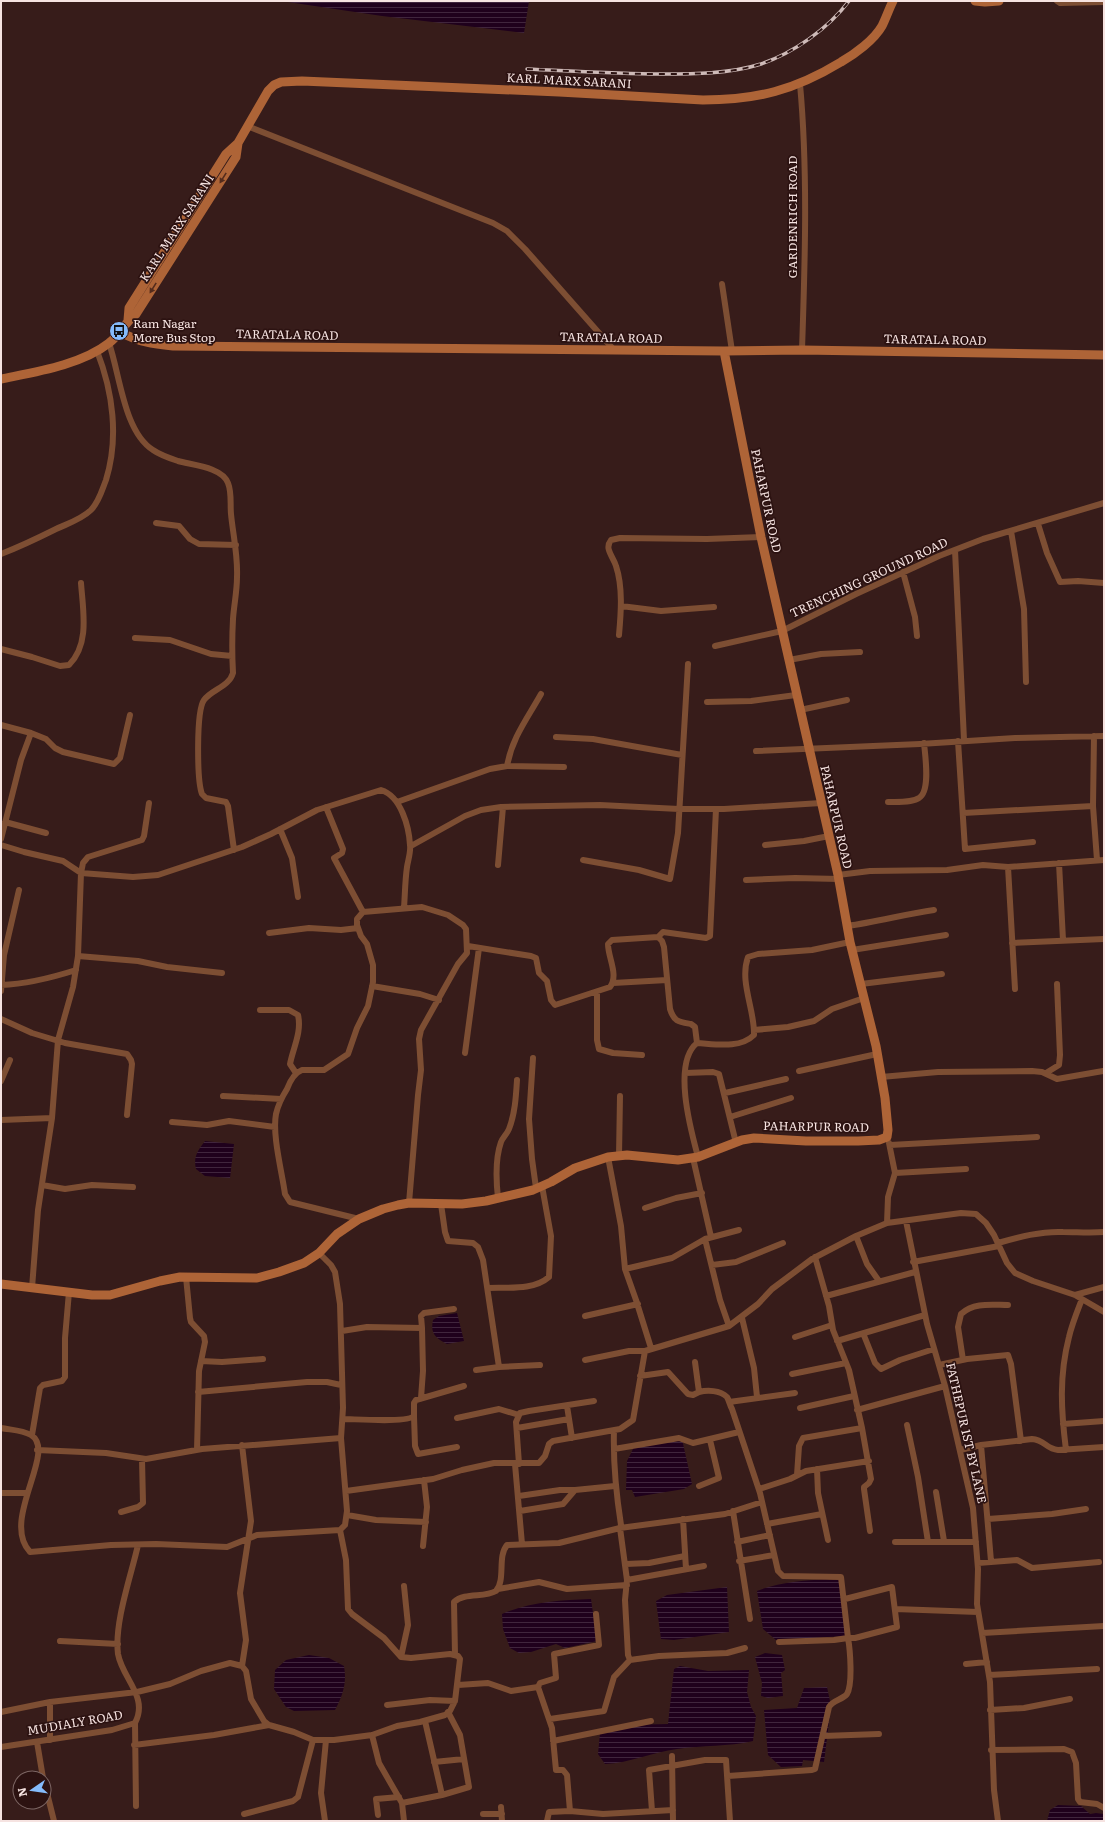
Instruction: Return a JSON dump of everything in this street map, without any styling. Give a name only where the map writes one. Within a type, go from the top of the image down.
[{"type":"street","name":"KARL MARX SARANI","points":[[1,379],[66,363],[97,351],[109,343],[120,332],[128,320],[136,314],[236,157],[238,143],[268,91],[274,85],[281,82],[302,81],[379,84],[566,92],[703,100],[726,100],[766,95],[819,76],[852,55],[864,46],[882,27],[893,1]]},
{"type":"street","points":[[975,1],[999,1]]},
{"type":"street","points":[[1058,1],[1060,3],[1104,2]]},
{"type":"street","name":"GARDENRICH ROAD","points":[[800,84],[804,128],[805,177],[802,350]]},
{"type":"street","points":[[247,126],[498,225],[507,231],[525,249],[614,350]]},
{"type":"street","points":[[722,284],[728,351]]},
{"type":"street","name":"TARATALA ROAD","points":[[120,332],[138,341],[173,346],[728,351],[802,350],[1104,355]]},
{"type":"street","points":[[109,343],[116,362],[130,420],[137,435],[145,444],[172,459],[213,470],[225,478],[228,483],[236,545],[238,578],[233,622],[233,673],[232,678],[205,699],[201,706],[199,716],[199,734],[201,792],[206,798],[223,800],[228,806],[234,850]]},
{"type":"street","points":[[1,554],[72,522],[91,510],[101,495],[110,465],[113,439],[113,416],[105,372],[97,351]]},
{"type":"street","name":"PAHARPUR ROAD","points":[[1,1284],[92,1295],[110,1295],[160,1281],[186,1277],[257,1278],[304,1263],[319,1253],[336,1234],[359,1219],[398,1204],[462,1204],[498,1198],[539,1187],[575,1168],[608,1157],[633,1155],[678,1160],[696,1158],[754,1138],[806,1141],[889,1141],[882,1077],[851,946],[829,836],[760,537],[728,351]]},
{"type":"street","name":"TRENCHING GROUND ROAD","points":[[715,646],[782,631],[903,572],[955,550],[1011,531],[1104,503]]},
{"type":"street","points":[[156,523],[179,526],[190,539],[199,544],[236,545]]},
{"type":"street","points":[[1038,524],[1046,553],[1060,582],[1104,582]]},
{"type":"street","points":[[1011,531],[1024,609],[1026,682]]},
{"type":"street","points":[[619,635],[621,606],[616,566],[608,548],[608,543],[614,538],[707,539],[760,537]]},
{"type":"street","points":[[955,550],[965,849],[1033,842]]},
{"type":"street","points":[[903,572],[915,617],[917,636]]},
{"type":"street","points":[[1,649],[60,666],[69,666],[82,646],[84,621],[81,583]]},
{"type":"street","points":[[621,606],[661,611],[714,606]]},
{"type":"street","points":[[135,638],[170,640],[211,654],[232,656]]},
{"type":"street","points":[[789,660],[821,654],[860,652]]},
{"type":"street","points":[[583,860],[638,870],[670,879],[678,833],[688,664]]},
{"type":"street","points":[[508,766],[510,750],[515,738],[541,694]]},
{"type":"street","points":[[707,702],[751,701],[796,695]]},
{"type":"street","points":[[800,710],[847,700]]},
{"type":"street","points":[[1,725],[31,733],[46,739],[55,748],[63,752],[114,764],[120,758],[130,714]]},
{"type":"street","points":[[1,839],[22,760],[31,733]]},
{"type":"street","points":[[1094,736],[1093,806],[1097,860]]},
{"type":"street","points":[[756,750],[961,740],[1104,736]]},
{"type":"street","points":[[556,737],[593,739],[682,755]]},
{"type":"street","points":[[888,802],[918,799],[922,796],[926,779],[924,743]]},
{"type":"street","points":[[397,802],[490,769],[508,766],[564,767]]},
{"type":"street","points":[[1,845],[63,861],[81,873],[133,877],[158,876],[234,850],[317,810],[381,790],[389,794],[397,802],[406,823],[410,846],[406,873],[404,908]]},
{"type":"street","points":[[32,1288],[38,1210],[52,1118],[58,1040],[76,970],[78,956],[81,873],[84,860],[142,840],[144,836],[149,803]]},
{"type":"street","points":[[410,846],[444,826],[465,816],[481,810],[503,807],[600,804],[679,809],[716,809],[821,803]]},
{"type":"street","points":[[963,813],[1093,806]]},
{"type":"street","points":[[326,807],[343,850],[342,853],[334,858],[363,912]]},
{"type":"street","points":[[498,866],[503,807]]},
{"type":"street","points":[[468,946],[536,958],[539,973],[547,981],[551,1000],[555,1005],[610,987],[613,983],[614,976],[608,953],[608,944],[612,940],[658,937],[663,932],[706,938],[710,936],[716,809]]},
{"type":"street","points":[[5,822],[46,833]]},
{"type":"street","points":[[280,829],[292,858],[298,897]]},
{"type":"street","points":[[765,845],[804,841],[829,836]]},
{"type":"street","points":[[746,880],[838,877],[870,871],[947,870],[983,866],[1008,867],[1104,860]]},
{"type":"street","points":[[1059,863],[1063,940]]},
{"type":"street","points":[[1008,867],[1015,989]]},
{"type":"street","points":[[1,991],[4,954],[19,890]]},
{"type":"street","points":[[359,1219],[290,1202],[286,1194],[275,1127],[276,1114],[281,1099],[296,1073],[302,1070],[324,1070],[348,1054],[357,1028],[368,1006],[372,986],[373,965],[371,956],[358,928],[357,919],[363,912],[422,907],[448,914],[463,925],[466,930],[468,946],[467,953],[458,964],[439,1000],[420,1030],[419,1039],[421,1070],[409,1203]]},
{"type":"street","points":[[847,926],[877,922],[899,915],[934,910]]},
{"type":"street","points":[[268,933],[309,928],[341,930],[358,928]]},
{"type":"street","points":[[697,1043],[726,1044],[741,1042],[750,1040],[754,1035],[745,976],[745,966],[748,957],[758,954],[812,950],[946,935]]},
{"type":"street","points":[[658,937],[662,941],[664,947],[672,1016],[676,1021],[691,1024],[695,1027],[697,1043],[687,1060],[685,1073],[686,1113],[702,1193],[712,1265],[730,1326]]},
{"type":"street","points":[[1012,943],[1104,939]]},
{"type":"street","points":[[465,1053],[479,948]]},
{"type":"street","points":[[78,956],[138,961],[222,973]]},
{"type":"street","points":[[1,985],[20,984],[41,980],[76,970]]},
{"type":"street","points":[[861,984],[942,974]]},
{"type":"street","points":[[613,983],[667,980]]},
{"type":"street","points":[[1046,1073],[1058,1065],[1060,1056],[1057,984]]},
{"type":"street","points":[[372,986],[399,990],[439,1000]]},
{"type":"street","points":[[597,992],[596,1032],[599,1049],[613,1053],[642,1055]]},
{"type":"street","points":[[754,1030],[814,1021],[832,1009],[864,998]]},
{"type":"street","points":[[260,1010],[289,1010],[298,1015],[298,1037],[290,1064],[296,1073]]},
{"type":"street","points":[[1,1019],[32,1034],[65,1043],[122,1053],[130,1057],[132,1064],[127,1115]]},
{"type":"street","points":[[799,1071],[877,1054]]},
{"type":"street","points":[[488,1288],[524,1287],[546,1280],[549,1277],[551,1236],[532,1159],[529,1119],[533,1058]]},
{"type":"street","points":[[1,1081],[10,1060]]},
{"type":"street","points":[[882,1077],[964,1071],[1032,1071],[1046,1073],[1057,1079],[1103,1071]]},
{"type":"street","points":[[685,1073],[713,1072],[719,1074],[725,1093],[736,1143]]},
{"type":"street","points":[[725,1093],[786,1079]]},
{"type":"street","points":[[498,1198],[496,1180],[501,1141],[509,1130],[515,1104],[517,1080]]},
{"type":"street","points":[[223,1096],[281,1099]]},
{"type":"street","points":[[619,1156],[620,1096]]},
{"type":"street","points":[[730,1117],[791,1098]]},
{"type":"street","points":[[1,1120],[52,1118]]},
{"type":"street","points":[[172,1122],[207,1124],[229,1121],[275,1127]]},
{"type":"street","points":[[887,1223],[888,1197],[895,1173],[889,1141],[1037,1137]]},
{"type":"street","points":[[608,1157],[621,1226],[625,1269],[638,1304],[651,1348]]},
{"type":"street","points":[[895,1173],[966,1169]]},
{"type":"street","points":[[42,1185],[65,1189],[92,1185],[133,1187]]},
{"type":"street","points":[[645,1208],[676,1198],[702,1193]]},
{"type":"street","points":[[441,1204],[448,1242],[473,1244],[478,1247],[483,1260],[499,1367]]},
{"type":"street","points":[[585,1360],[629,1351],[645,1352],[651,1348],[730,1326],[742,1318],[772,1289],[815,1257],[856,1236],[887,1223],[961,1213],[976,1214],[991,1229],[1006,1263],[1015,1273],[1033,1281],[1075,1295],[1104,1312]]},
{"type":"street","name":"FATHEPUR 1ST BY LANE","points":[[906,1220],[913,1262],[925,1315],[945,1386],[971,1494],[978,1563],[976,1604],[989,1675],[991,1750],[998,1821]]},
{"type":"street","points":[[625,1269],[672,1258],[708,1238],[739,1230]]},
{"type":"street","points":[[913,1262],[998,1245],[1023,1236],[1063,1232],[1082,1234],[1104,1232]]},
{"type":"street","points":[[856,1236],[868,1264],[879,1281]]},
{"type":"street","points":[[712,1265],[736,1262],[783,1243]]},
{"type":"street","points":[[1,1428],[19,1430],[32,1436],[36,1441],[37,1450],[34,1474],[26,1492],[18,1526],[23,1545],[30,1552],[111,1545],[227,1547],[257,1535],[340,1530],[345,1525],[347,1515],[341,1438],[343,1419],[342,1331],[335,1272],[331,1265],[319,1253]]},
{"type":"street","points":[[815,1257],[826,1296],[832,1325],[849,1370],[862,1428],[871,1479],[864,1487],[870,1531]]},
{"type":"street","points":[[826,1296],[916,1272]]},
{"type":"street","points":[[186,1277],[191,1322],[204,1336],[205,1342],[201,1361],[198,1392],[197,1450]]},
{"type":"street","points":[[1075,1295],[1104,1287]]},
{"type":"street","points":[[32,1436],[40,1388],[43,1385],[62,1381],[65,1377],[65,1338],[68,1292]]},
{"type":"street","points":[[1066,1450],[1061,1399],[1065,1354],[1069,1336],[1082,1299]]},
{"type":"street","points":[[585,1316],[638,1304]]},
{"type":"street","points":[[963,1360],[958,1327],[961,1314],[973,1307],[983,1304],[1008,1306]]},
{"type":"street","points":[[421,1398],[423,1361],[421,1316],[424,1312],[454,1309]]},
{"type":"street","points":[[837,1341],[925,1315]]},
{"type":"street","points":[[742,1318],[754,1368],[757,1397]]},
{"type":"street","points":[[795,1336],[832,1325]]},
{"type":"street","points":[[342,1331],[367,1327],[422,1328]]},
{"type":"street","points":[[863,1333],[875,1362],[881,1368],[934,1350]]},
{"type":"street","points":[[346,1491],[424,1480],[494,1463],[539,1463],[545,1456],[549,1444],[553,1441],[624,1427],[633,1420],[645,1352]]},
{"type":"street","points":[[939,1365],[1005,1354],[1010,1358],[1021,1441]]},
{"type":"street","points":[[201,1361],[222,1362],[263,1359]]},
{"type":"street","points":[[695,1362],[698,1392]]},
{"type":"street","points":[[792,1374],[846,1363]]},
{"type":"street","points":[[476,1370],[540,1365]]},
{"type":"street","points":[[640,1376],[668,1372],[688,1394],[693,1395],[706,1390],[720,1393],[727,1397],[759,1489],[778,1571],[783,1576],[841,1577],[845,1599],[850,1650],[849,1686],[847,1693],[829,1707],[817,1765],[812,1770],[728,1776]]},
{"type":"street","points":[[198,1392],[307,1382],[327,1382],[342,1385]]},
{"type":"street","points":[[457,1447],[421,1454],[416,1452],[414,1416],[415,1401],[464,1386]]},
{"type":"street","points":[[857,1410],[945,1386]]},
{"type":"street","points":[[729,1402],[795,1393]]},
{"type":"street","points":[[800,1408],[854,1396]]},
{"type":"street","points":[[457,1418],[499,1409],[518,1415],[529,1411],[594,1402]]},
{"type":"street","points":[[567,1406],[572,1438]]},
{"type":"street","points":[[518,1415],[517,1464],[522,1544]]},
{"type":"street","points":[[343,1419],[394,1420],[414,1416]]},
{"type":"street","points":[[517,1428],[569,1418]]},
{"type":"street","points":[[1063,1424],[1104,1421]]},
{"type":"street","points":[[907,1425],[918,1477],[928,1542]]},
{"type":"street","points":[[797,1475],[799,1446],[803,1438],[862,1428]]},
{"type":"street","points":[[614,1430],[615,1486],[626,1564],[627,1583],[625,1607],[628,1655],[630,1660]]},
{"type":"street","points":[[614,1449],[679,1438],[693,1443],[739,1432]]},
{"type":"street","points":[[37,1450],[106,1453],[142,1459],[197,1450],[242,1445],[341,1438]]},
{"type":"street","points":[[699,1486],[719,1478],[710,1440]]},
{"type":"street","points":[[960,1450],[982,1445],[1040,1440],[1053,1450],[1104,1446]]},
{"type":"street","points":[[242,1445],[251,1521],[240,1593],[246,1640],[242,1666]]},
{"type":"street","points":[[982,1445],[991,1561]]},
{"type":"street","points":[[121,1512],[138,1508],[143,1504],[142,1459]]},
{"type":"street","points":[[759,1489],[790,1479],[806,1471],[868,1461]]},
{"type":"street","points":[[817,1469],[818,1493],[828,1540]]},
{"type":"street","points":[[423,1546],[426,1522],[424,1480]]},
{"type":"street","points":[[519,1496],[560,1490],[615,1486]]},
{"type":"street","points":[[520,1511],[563,1504],[575,1490]]},
{"type":"street","points":[[1,1493],[26,1492]]},
{"type":"street","points":[[936,1492],[944,1541]]},
{"type":"street","points":[[498,1589],[505,1547],[511,1544],[559,1543],[620,1528],[733,1511],[762,1502]]},
{"type":"street","points":[[988,1519],[1052,1514],[1086,1509]]},
{"type":"street","points":[[733,1511],[750,1619]]},
{"type":"street","points":[[768,1524],[822,1514]]},
{"type":"street","points":[[347,1515],[382,1520],[426,1522]]},
{"type":"street","points":[[683,1519],[686,1570]]},
{"type":"street","points":[[1,1712],[50,1702],[137,1692],[170,1684],[230,1663],[242,1666],[246,1671],[251,1699],[264,1721],[269,1725],[294,1732],[313,1740],[372,1735],[398,1726],[426,1721],[448,1712],[455,1701],[460,1659],[455,1655],[411,1658],[401,1656],[384,1638],[352,1614],[348,1609],[346,1560],[340,1530]]},
{"type":"street","points":[[737,1542],[770,1535]]},
{"type":"street","points":[[895,1542],[976,1542]]},
{"type":"street","name":"MUDIALY ROAD","points":[[1,1747],[112,1730],[135,1723],[138,1718],[137,1692],[118,1655],[118,1644],[124,1603],[138,1545]]},
{"type":"street","points":[[740,1561],[774,1555]]},
{"type":"street","points":[[626,1564],[649,1563],[685,1556]]},
{"type":"street","points":[[978,1563],[1017,1560],[1032,1568],[1099,1562]]},
{"type":"street","points":[[455,1655],[454,1602],[460,1598],[494,1592],[498,1589],[539,1582],[567,1589],[627,1583],[704,1566]]},
{"type":"street","points":[[401,1656],[408,1625],[404,1586]]},
{"type":"street","points":[[779,1642],[855,1638],[897,1627],[892,1587],[845,1599]]},
{"type":"street","points":[[895,1609],[978,1612]]},
{"type":"street","points":[[458,1685],[488,1683],[511,1690],[538,1687],[540,1683],[556,1678],[554,1654],[599,1645],[596,1614]]},
{"type":"street","points":[[982,1633],[1104,1626]]},
{"type":"street","points":[[60,1641],[118,1644]]},
{"type":"street","points":[[550,1720],[604,1711],[614,1677],[630,1660],[660,1656],[727,1654],[745,1648]]},
{"type":"street","points":[[966,1664],[987,1662]]},
{"type":"street","points":[[989,1675],[1097,1669]]},
{"type":"street","points":[[538,1687],[550,1720],[556,1770],[563,1770],[567,1775],[570,1811]]},
{"type":"street","points":[[990,1710],[1030,1707],[1057,1700],[1070,1699]]},
{"type":"street","points":[[387,1705],[430,1700],[455,1701]]},
{"type":"street","points":[[50,1702],[50,1740]]},
{"type":"street","points":[[402,1803],[442,1795],[469,1786],[460,1735],[448,1712]]},
{"type":"street","points":[[426,1721],[442,1795]]},
{"type":"street","points":[[553,1741],[652,1721]]},
{"type":"street","points":[[135,1723],[134,1745],[136,1806]]},
{"type":"street","points":[[134,1745],[214,1735],[269,1725]]},
{"type":"street","points":[[823,1736],[879,1734]]},
{"type":"street","points":[[372,1735],[379,1762],[402,1803],[404,1821]]},
{"type":"street","points":[[244,1814],[298,1798],[313,1740]]},
{"type":"street","points":[[325,1821],[321,1793],[326,1740]]},
{"type":"street","points":[[37,1742],[42,1770]]},
{"type":"street","points":[[991,1750],[1064,1749],[1072,1752],[1076,1763],[1078,1799],[1080,1802],[1098,1804],[1104,1808]]},
{"type":"street","points":[[672,1756],[673,1821]]},
{"type":"street","points":[[434,1762],[464,1759]]},
{"type":"street","points":[[652,1811],[650,1770],[705,1760],[726,1760],[730,1821]]},
{"type":"street","points":[[378,1815],[376,1799],[399,1797]]},
{"type":"street","points":[[501,1807],[502,1821]]},
{"type":"street","points":[[51,1810],[54,1821]]},
{"type":"street","points":[[547,1821],[549,1812],[570,1811],[603,1818],[652,1811],[673,1810]]},
{"type":"street","points":[[483,1814],[502,1814]]},
{"type":"shaded area","points":[[281,1],[529,1],[524,33],[382,16]]},
{"type":"shaded area","points":[[205,1141],[234,1144],[230,1178],[205,1176],[196,1169],[195,1161],[197,1154]]},
{"type":"shaded area","points":[[457,1313],[464,1341],[447,1344],[440,1340],[433,1332],[433,1320],[439,1316]]},
{"type":"shaded area","points":[[682,1439],[692,1484],[684,1489],[635,1497],[632,1490],[626,1490],[627,1461],[634,1447]]},
{"type":"shaded area","points":[[826,1579],[839,1580],[845,1636],[776,1640],[763,1629],[757,1591],[799,1581]]},
{"type":"shaded area","points":[[727,1587],[729,1632],[674,1640],[661,1639],[656,1601],[667,1595]]},
{"type":"shaded area","points":[[591,1599],[597,1641],[565,1648],[556,1644],[531,1652],[519,1653],[510,1648],[503,1629],[502,1614],[545,1602]]},
{"type":"shaded area","points":[[765,1653],[782,1655],[785,1670],[781,1673],[783,1696],[768,1698],[761,1696],[762,1683],[755,1657]]},
{"type":"shaded area","points":[[309,1655],[329,1658],[344,1666],[344,1689],[335,1710],[294,1711],[286,1707],[274,1689],[275,1670],[286,1660]]},
{"type":"shaded area","points":[[680,1666],[708,1671],[749,1670],[747,1692],[751,1707],[756,1716],[753,1741],[677,1749],[659,1752],[623,1762],[605,1764],[598,1754],[600,1733],[629,1725],[668,1724],[674,1669]]},
{"type":"shaded area","points":[[827,1687],[831,1706],[824,1762],[803,1760],[802,1766],[781,1767],[768,1755],[764,1710],[797,1708],[804,1688]]},
{"type":"shaded area","points":[[1058,1805],[1081,1806],[1090,1814],[1104,1814],[1104,1821],[1047,1821],[1050,1810]]},
{"type":"railway","points":[[527,69],[644,74],[711,73],[737,70],[761,64],[797,47],[831,21],[849,1]]},
{"type":"place","name":"Ram Nagar More Bus Stop","points":[[119,331]]}]
